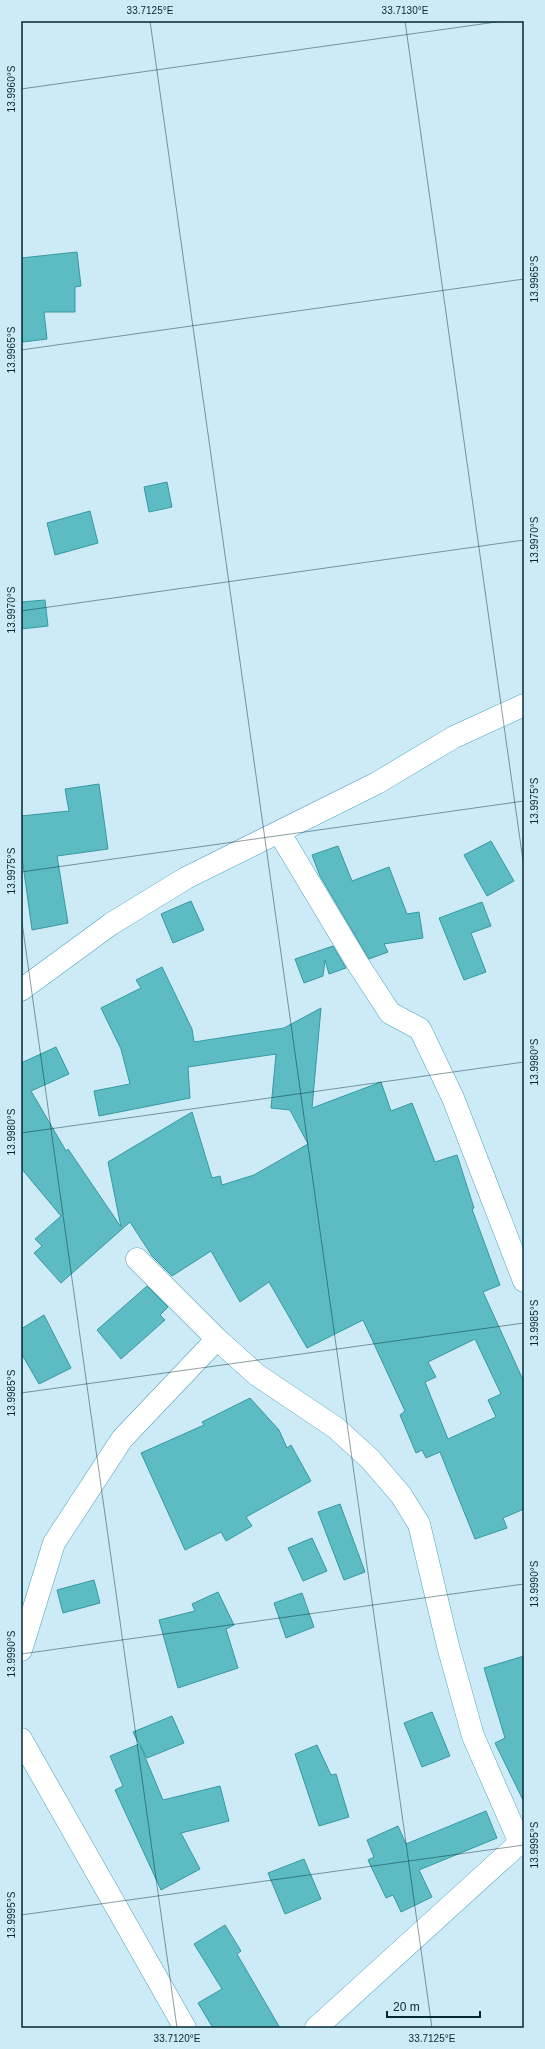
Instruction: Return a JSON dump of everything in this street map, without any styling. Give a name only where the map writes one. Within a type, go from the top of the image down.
[{"type":"street","points":[[21,990],[111,924],[186,878],[377,783],[454,737],[524,705]]},
{"type":"street","points":[[279,832],[358,964],[390,1013],[420,1029],[453,1098],[524,1281]]},
{"type":"street","points":[[136,1259],[217,1339],[257,1375],[342,1434],[370,1459],[400,1495],[419,1524],[448,1646],[473,1736],[522,1841],[316,2028]]},
{"type":"street","points":[[21,1650],[54,1543],[122,1439],[217,1339]]},
{"type":"street","points":[[21,1739],[185,2028]]},
{"type":"building","points":[[77,252],[81,286],[75,287],[75,312],[44,312],[47,339],[23,342],[21,328],[21,258]]},
{"type":"building","points":[[167,482],[172,507],[149,512],[144,487]]},
{"type":"building","points":[[90,511],[98,543],[55,555],[47,523]]},
{"type":"building","points":[[45,600],[48,626],[21,629],[21,602]]},
{"type":"building","points":[[99,784],[108,849],[57,856],[68,923],[32,930],[21,850],[21,816],[69,811],[65,789]]},
{"type":"building","points":[[491,841],[514,881],[487,896],[464,855]]},
{"type":"building","points":[[338,846],[352,881],[389,867],[407,914],[419,912],[423,938],[384,944],[388,952],[369,959],[320,876],[312,855]]},
{"type":"building","points":[[191,901],[204,930],[173,943],[161,914]]},
{"type":"building","points":[[482,902],[491,926],[471,933],[486,972],[464,980],[439,918]]},
{"type":"building","points":[[333,946],[346,968],[329,974],[325,960],[323,976],[304,983],[295,959]]},
{"type":"building","points":[[162,967],[192,1029],[194,1042],[284,1028],[321,1008],[312,1108],[381,1082],[391,1111],[412,1103],[435,1162],[457,1155],[474,1208],[472,1209],[500,1285],[483,1292],[524,1382],[524,1509],[503,1518],[507,1528],[475,1539],[440,1452],[426,1458],[422,1450],[416,1453],[400,1415],[405,1411],[363,1320],[307,1348],[269,1282],[240,1302],[211,1251],[172,1276],[152,1256],[130,1222],[61,1283],[34,1253],[42,1246],[35,1239],[61,1216],[21,1168],[21,1063],[56,1047],[69,1074],[31,1091],[66,1151],[68,1149],[121,1227],[108,1162],[192,1112],[212,1178],[220,1176],[222,1185],[254,1175],[308,1144],[290,1110],[271,1108],[276,1054],[188,1067],[190,1098],[99,1116],[94,1091],[130,1084],[121,1049],[101,1008],[141,988],[136,980]],"holes":[[[475,1339],[501,1394],[488,1400],[496,1417],[448,1439],[425,1382],[436,1377],[428,1362]]]},
{"type":"building","points":[[147,1286],[168,1307],[160,1315],[165,1320],[121,1359],[97,1330]]},
{"type":"building","points":[[44,1315],[71,1368],[39,1384],[21,1353],[21,1329]]},
{"type":"building","points":[[250,1398],[279,1430],[287,1448],[291,1445],[311,1481],[246,1517],[252,1526],[226,1541],[221,1532],[185,1550],[141,1453],[204,1425],[202,1422]]},
{"type":"building","points":[[340,1504],[365,1572],[344,1580],[318,1512]]},
{"type":"building","points":[[312,1538],[327,1571],[303,1581],[288,1548]]},
{"type":"building","points":[[94,1580],[100,1603],[63,1613],[57,1590]]},
{"type":"building","points":[[218,1592],[234,1625],[226,1629],[238,1668],[178,1688],[159,1620],[195,1611],[192,1604]]},
{"type":"building","points":[[302,1593],[314,1627],[286,1638],[274,1603]]},
{"type":"building","points":[[524,1656],[524,1802],[495,1743],[505,1738],[484,1668]]},
{"type":"building","points":[[432,1712],[450,1756],[422,1767],[404,1723]]},
{"type":"building","points":[[172,1716],[184,1743],[147,1758],[140,1745],[163,1800],[220,1786],[229,1821],[181,1833],[200,1869],[161,1890],[115,1790],[123,1786],[110,1756],[139,1744],[133,1732]]},
{"type":"building","points":[[317,1745],[331,1775],[336,1774],[349,1817],[319,1826],[295,1754]]},
{"type":"building","points":[[486,1811],[497,1838],[419,1870],[432,1897],[401,1912],[393,1895],[386,1898],[368,1860],[374,1857],[367,1840],[398,1826],[406,1844]]},
{"type":"building","points":[[304,1859],[321,1899],[285,1914],[268,1873]]},
{"type":"building","points":[[225,1925],[241,1951],[237,1954],[280,2028],[213,2028],[198,2003],[222,1989],[194,1944]]}]
